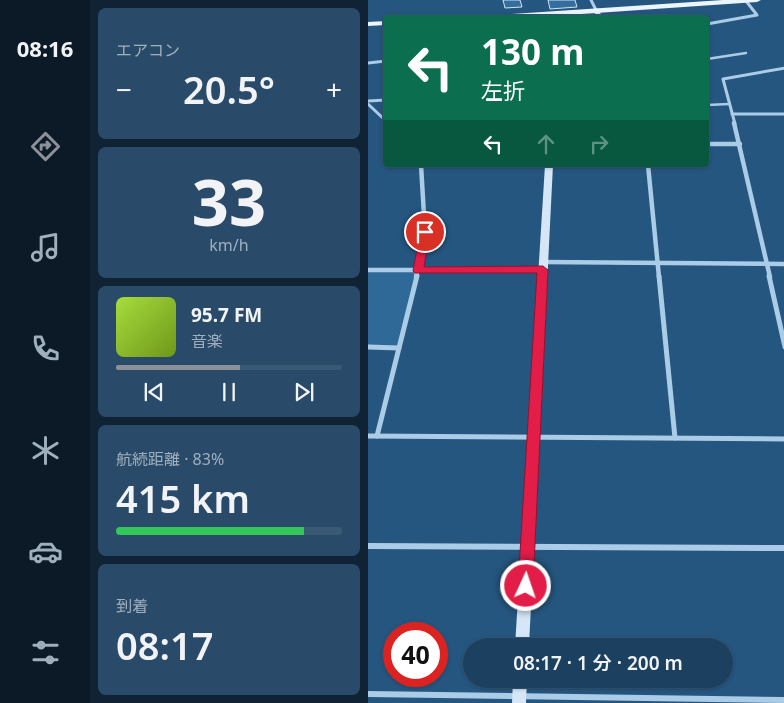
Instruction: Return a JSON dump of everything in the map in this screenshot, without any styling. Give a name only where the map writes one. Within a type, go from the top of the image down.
[{"type":"main road","points":[[568,15],[757,0]]},
{"type":"main road","points":[[368,24],[383,23]]},
{"type":"street","points":[[591,0],[598,14]]},
{"type":"street","points":[[709,24],[757,15],[746,1]]},
{"type":"street","points":[[368,63],[383,61]]},
{"type":"street","points":[[784,68],[723,79],[740,144],[784,347]]},
{"type":"street","points":[[368,101],[383,100]]},
{"type":"street","points":[[368,104],[383,118]]},
{"type":"street","points":[[732,114],[784,114]]},
{"type":"street","points":[[709,144],[740,144]]},
{"type":"street","points":[[377,436],[418,271],[425,232],[421,167]]},
{"type":"street","points":[[522,638],[549,167]]},
{"type":"street","points":[[648,167],[675,438]]},
{"type":"street","points":[[368,270],[418,271],[657,263],[784,264]]},
{"type":"street","points":[[368,347],[399,348]]},
{"type":"street","points":[[368,436],[784,439]]},
{"type":"street","points":[[368,546],[784,548]]},
{"type":"street","points":[[368,694],[519,699],[784,700]]},
{"type":"lane","points":[[709,59],[746,54]]},
{"type":"lane","points":[[709,105],[729,104]]},
{"type":"shaded area","points":[[368,270],[418,271],[399,348],[368,347]]},
{"type":"building","points":[[503,0],[520,0],[522,7],[505,8]]},
{"type":"building","points":[[548,0],[575,0],[577,7],[550,9]]},
{"type":"route","points":[[425,232],[418,271],[543,270],[526,586]]}]
